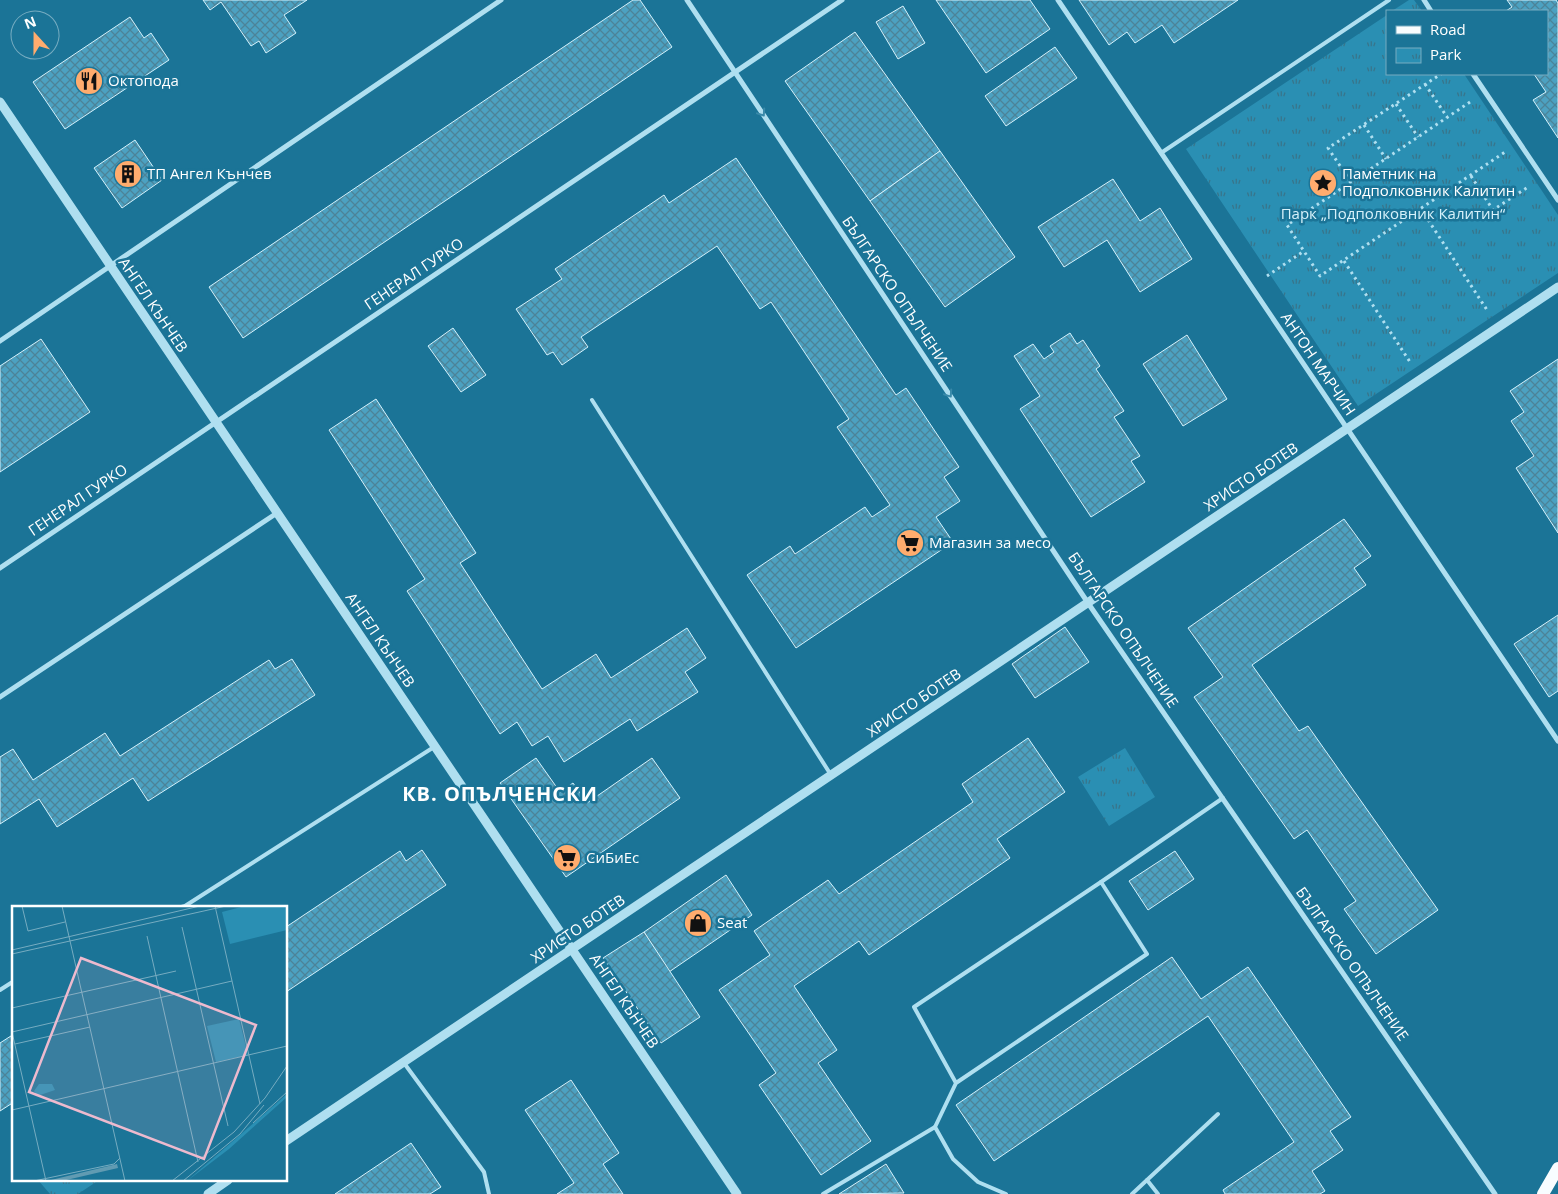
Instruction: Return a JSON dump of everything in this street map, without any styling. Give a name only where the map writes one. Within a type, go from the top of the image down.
[{"type":"main road","points":[[1542,1194],[1558,1168]]},
{"type":"street","points":[[0,341],[501,0]]},
{"type":"street","name":"БЪЛГАРСКО ОПЪЛЧЕНИЕ","points":[[687,0],[1088,603],[1495,1194]]},
{"type":"street","name":"ГЕНЕРАЛ ГУРКО","points":[[0,568],[842,0]]},
{"type":"street","name":"АНТОН МАРЧИН","points":[[1058,0],[1558,741]]},
{"type":"street","points":[[1475,75],[1558,200]]},
{"type":"street","name":"АНГЕЛ КЪНЧЕВ","points":[[0,102],[737,1194]]},
{"type":"street","name":"ХРИСТО БОТЕВ","points":[[288,1140],[1558,287]]},
{"type":"street","points":[[0,697],[277,513]]},
{"type":"street","points":[[208,1194],[225,1182]]},
{"type":"lane","points":[[1161,152],[1389,0]]},
{"type":"lane","points":[[592,400],[832,775]]},
{"type":"lane","points":[[185,906],[435,746]]},
{"type":"lane","points":[[956,1083],[914,1007],[1223,798]]},
{"type":"lane","points":[[823,1194],[936,1127],[956,1083],[1147,954],[1101,882]]},
{"type":"lane","points":[[0,990],[12,982]]},
{"type":"lane","points":[[404,1062],[484,1172],[489,1194]]},
{"type":"lane","points":[[1132,1194],[1218,1114]]},
{"type":"lane","points":[[936,1127],[953,1159],[978,1182],[1006,1194]]},
{"type":"lane","points":[[1147,1180],[1158,1194]]},
{"type":"path","points":[[1351,182],[1328,148],[1440,75]]},
{"type":"path","points":[[1426,84],[1447,117]]},
{"type":"path","points":[[1485,91],[1287,225],[1320,276],[1520,142]]},
{"type":"path","points":[[1396,104],[1418,137]]},
{"type":"path","points":[[1364,125],[1386,159]]},
{"type":"path","points":[[1471,176],[1493,210],[1543,177]]},
{"type":"path","points":[[1421,210],[1498,327]]},
{"type":"path","points":[[1252,287],[1304,251]]},
{"type":"path","points":[[1344,261],[1421,379]]},
{"type":"green space","points":[[1409,0],[1414,0],[1421,10],[1394,10]]},
{"type":"green space","name":"Парк „Подполковник Калитин“","points":[[1386,16],[1386,75],[1465,75],[1558,215],[1558,273],[1358,406],[1186,149]]},
{"type":"green space","points":[[1125,748],[1155,797],[1109,826],[1078,777]]},
{"type":"green space","points":[[40,1182],[96,1182],[78,1194],[50,1194]]},
{"type":"building","points":[[203,0],[307,0],[284,15],[296,33],[266,53],[259,41],[251,46],[221,2],[210,10]]},
{"type":"building","points":[[633,0],[640,0],[672,47],[243,338],[209,287]]},
{"type":"building","points":[[936,0],[1030,0],[1050,29],[986,73]]},
{"type":"building","points":[[1079,0],[1238,0],[1174,43],[1162,25],[1135,43],[1127,32],[1109,45]]},
{"type":"building","points":[[1507,0],[1556,0],[1558,3],[1558,138],[1533,100],[1546,92],[1535,75],[1548,75],[1548,10],[1508,10],[1512,7]]},
{"type":"building","points":[[903,6],[925,43],[898,59],[876,22]]},
{"type":"building","name":"Октопода","points":[[130,17],[144,38],[151,33],[169,60],[65,129],[33,82]]},
{"type":"building","points":[[855,32],[940,151],[870,201],[785,81]]},
{"type":"building","points":[[1055,47],[1077,78],[1006,126],[985,96]]},
{"type":"building","name":"ТП Ангел Кънчев","points":[[135,140],[162,180],[122,208],[94,168]]},
{"type":"building","points":[[940,151],[1015,257],[945,307],[870,201]]},
{"type":"building","points":[[736,158],[896,395],[906,388],[959,467],[944,477],[960,501],[936,517],[953,542],[796,648],[747,575],[790,546],[795,554],[865,507],[872,517],[890,505],[837,427],[849,419],[771,302],[760,309],[717,246],[581,337],[588,347],[562,365],[553,352],[547,355],[516,309],[562,279],[555,269],[664,195],[669,203]]},
{"type":"building","points":[[1113,179],[1140,221],[1160,208],[1192,259],[1140,292],[1107,240],[1064,267],[1038,227]]},
{"type":"building","points":[[453,328],[486,375],[461,392],[428,346]]},
{"type":"building","points":[[1070,333],[1077,344],[1083,340],[1100,366],[1096,369],[1124,411],[1114,417],[1140,456],[1131,461],[1145,482],[1091,517],[1020,409],[1040,396],[1014,356],[1033,344],[1044,359],[1054,352],[1050,346]]},
{"type":"building","points":[[1187,335],[1227,399],[1183,426],[1143,364]]},
{"type":"building","points":[[41,339],[90,412],[0,472],[0,366]]},
{"type":"building","points":[[1558,359],[1558,533],[1516,468],[1534,456],[1511,421],[1524,412],[1510,391]]},
{"type":"building","points":[[376,399],[476,553],[460,563],[542,689],[596,654],[611,678],[687,628],[706,658],[685,672],[698,692],[637,731],[630,719],[564,762],[548,736],[532,746],[517,722],[500,734],[407,591],[425,579],[329,430]]},
{"type":"building","points":[[1344,519],[1371,556],[1354,568],[1366,585],[1252,665],[1299,731],[1308,726],[1438,910],[1376,954],[1344,909],[1356,901],[1307,830],[1294,839],[1194,697],[1223,677],[1188,628]]},
{"type":"building","points":[[1558,615],[1558,691],[1549,697],[1514,644]]},
{"type":"building","points":[[1065,627],[1089,662],[1035,698],[1012,664]]},
{"type":"building","points":[[292,659],[315,695],[148,801],[133,778],[57,827],[39,799],[0,824],[0,757],[13,749],[33,780],[105,733],[120,756],[269,660],[275,669]]},
{"type":"building","points":[[1028,738],[1065,792],[997,839],[1010,858],[869,955],[859,941],[794,986],[837,1050],[818,1063],[871,1141],[821,1175],[759,1085],[776,1073],[719,990],[770,955],[754,931],[828,880],[839,894],[973,802],[962,784]]},
{"type":"building","points":[[536,758],[560,792],[573,783],[587,803],[652,758],[680,798],[566,877],[500,783]]},
{"type":"building","points":[[422,850],[446,885],[288,991],[288,926],[400,851],[406,861]]},
{"type":"building","points":[[1175,851],[1194,879],[1148,910],[1129,881]]},
{"type":"building","name":"Seat","points":[[726,875],[752,915],[669,972],[644,932]]},
{"type":"building","points":[[644,932],[700,1017],[661,1043],[603,958]]},
{"type":"building","points":[[1172,957],[1201,999],[1248,967],[1351,1117],[1330,1131],[1343,1150],[1312,1171],[1325,1191],[1320,1194],[1225,1194],[1223,1190],[1294,1142],[1208,1016],[994,1161],[956,1105]]},
{"type":"building","points":[[12,1035],[12,1103],[0,1111],[0,1043]]},
{"type":"building","points":[[571,1080],[619,1153],[603,1164],[623,1194],[557,1194],[574,1183],[525,1110]]},
{"type":"building","points":[[411,1143],[441,1187],[430,1194],[335,1194]]},
{"type":"building","points":[[886,1164],[904,1193],[839,1194]]},
{"type":"place","name":"Октопода","points":[[89,81]]},
{"type":"place","name":"ТП Ангел Кънчев","points":[[128,174]]},
{"type":"place","name":"Паметник на Подполковник Калитин","points":[[1323,183]]},
{"type":"place","name":"Магазин за месо","points":[[910,543]]},
{"type":"place","name":"СиБиЕс","points":[[567,858]]},
{"type":"place","name":"Seat","points":[[698,923]]},
{"type":"district","name":"КВ. ОПЪЛЧЕНСКИ","points":[[500,794]]}]
